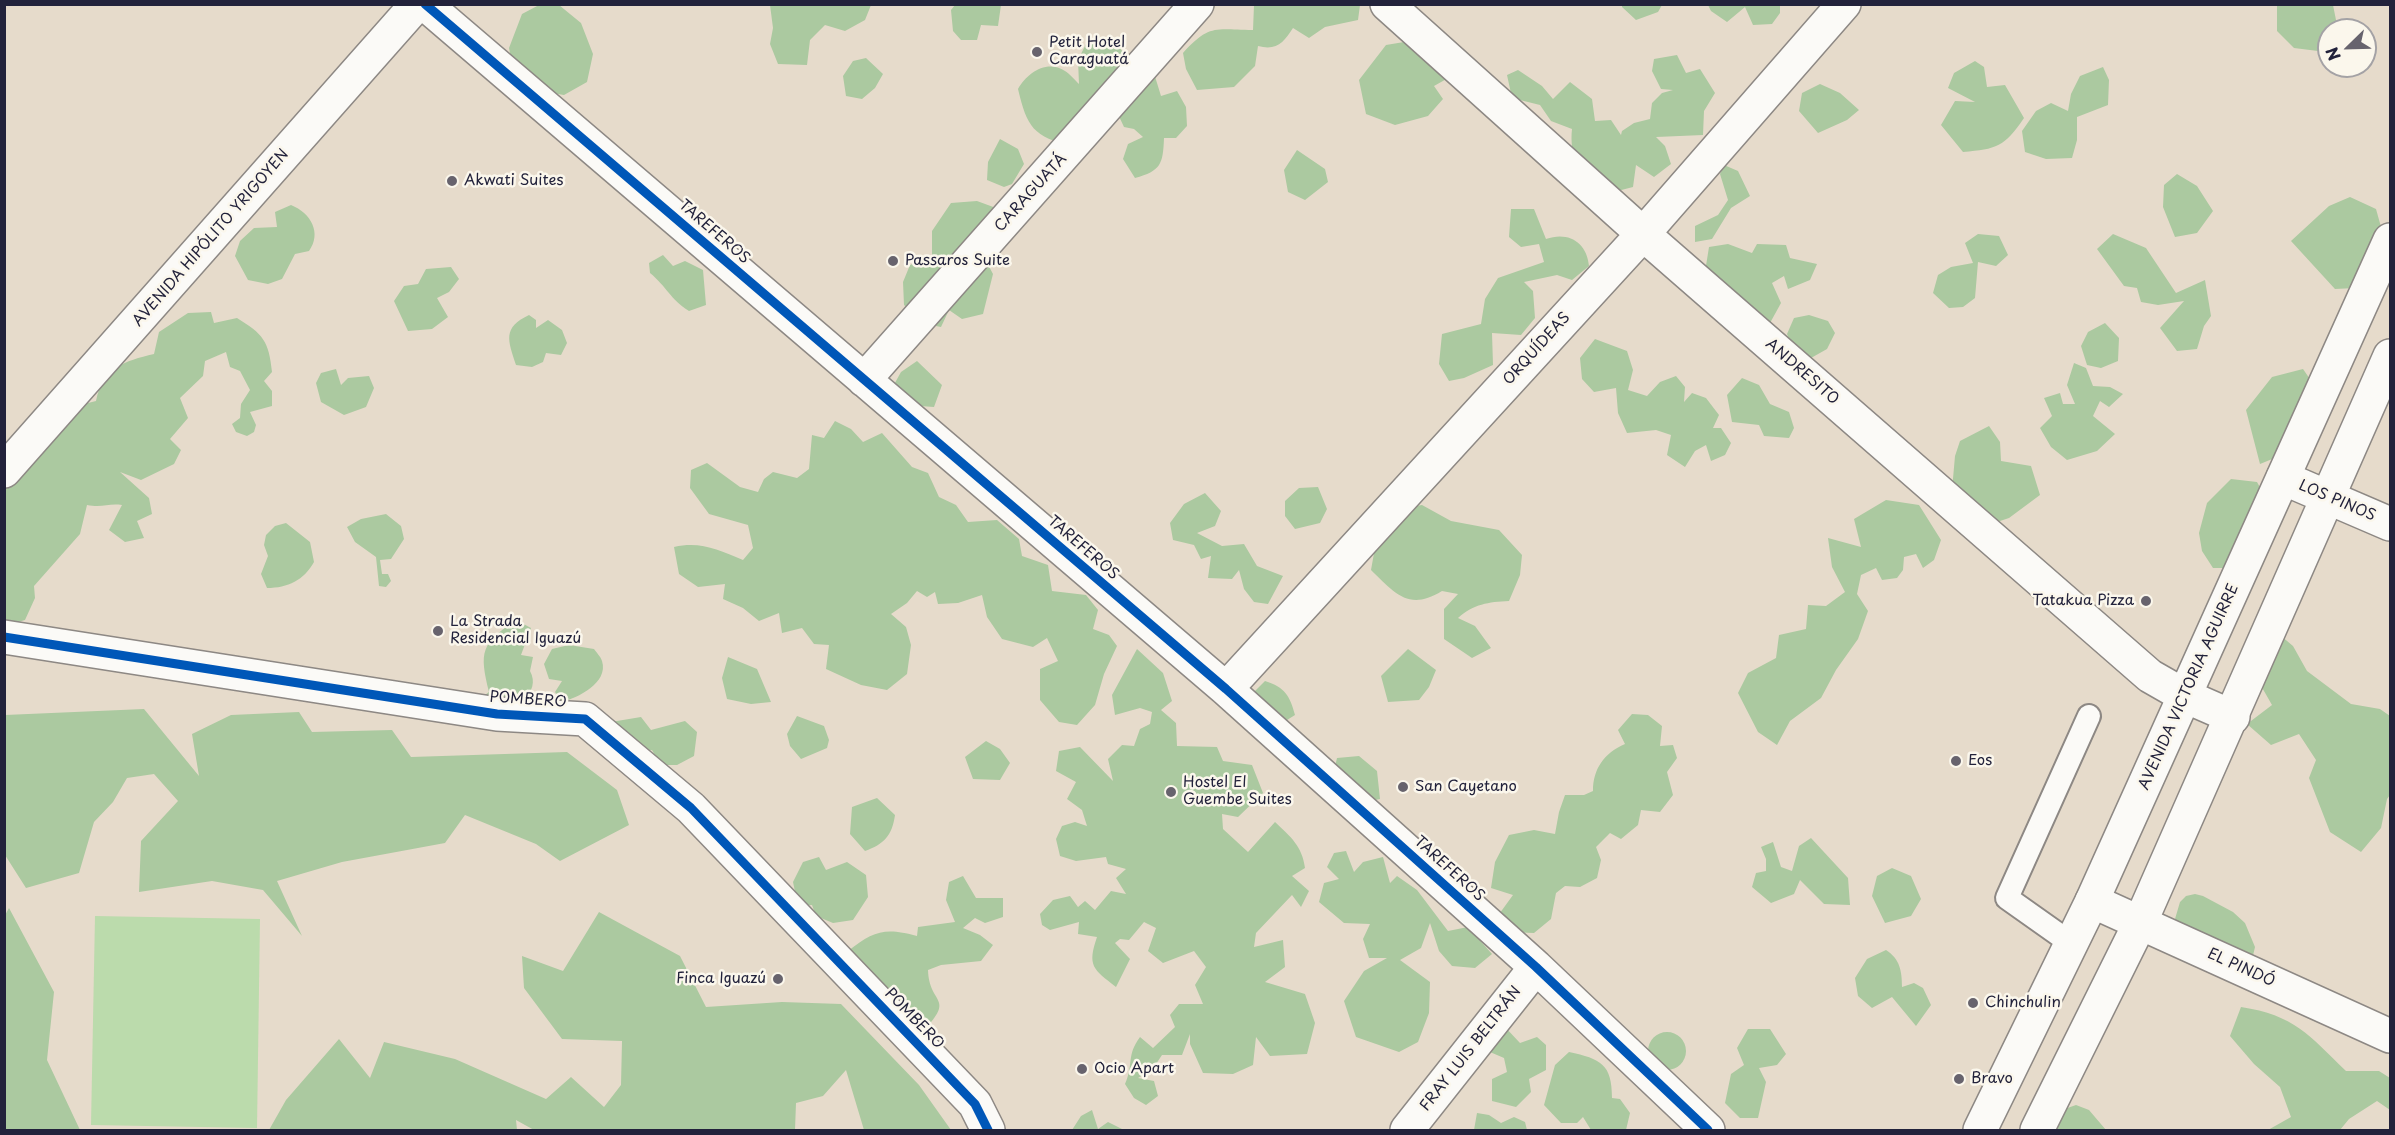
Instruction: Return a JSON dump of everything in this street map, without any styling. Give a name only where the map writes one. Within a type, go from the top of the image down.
[{"type":"street","name":"AVENIDA HIPÓLITO YRIGOYEN","points":[[4,471],[417,4]]},
{"type":"street","name":"TAREFEROS","points":[[425,4],[1226,690],[1536,967],[1708,1131]]},
{"type":"street","name":"CARAGUATÁ","points":[[864,381],[1197,4]]},
{"type":"street","name":"ANDRESITO","points":[[1387,4],[1643,234],[2150,676],[2185,696],[2233,717]]},
{"type":"street","name":"ORQUÍDEAS","points":[[1226,690],[1643,234],[1844,4]]},
{"type":"street","name":"AVENIDA VICTORIA AGUIRRE","points":[[1980,1131],[2092,901],[2391,240]]},
{"type":"street","points":[[2037,1131],[2140,923],[2391,356]]},
{"type":"street","name":"LOS PINOS","points":[[2283,478],[2391,524]]},
{"type":"street","name":"POMBERO","points":[[4,637],[497,714],[585,719],[691,808],[975,1104],[988,1131]]},
{"type":"street","name":"EL PINDÓ","points":[[2092,901],[2391,1036]]},
{"type":"street","name":"FRAY LUIS BELTRÁN","points":[[1407,1131],[1536,967]]},
{"type":"lane","points":[[2072,944],[2007,898],[2089,716]]},
{"type":"green space","points":[[770,4],[871,5],[865,20],[845,31],[825,25],[810,40],[807,65],[778,64],[770,44],[773,28]]},
{"type":"green space","points":[[1254,4],[1360,5],[1358,20],[1325,27],[1309,38],[1293,28],[1279,44],[1270,47],[1258,46],[1255,66],[1234,87],[1197,90],[1186,69],[1183,53],[1200,37],[1214,30],[1253,30]]},
{"type":"green space","points":[[1622,4],[1662,5],[1658,12],[1636,20],[1622,7]]},
{"type":"green space","points":[[539,5],[559,5],[581,23],[593,54],[587,82],[564,95],[534,90],[513,70],[509,48],[522,14]]},
{"type":"green space","points":[[955,5],[1001,5],[998,26],[981,25],[977,40],[961,40],[953,31],[951,10]]},
{"type":"green space","points":[[1708,5],[1780,5],[1780,13],[1772,24],[1753,25],[1745,7],[1727,22],[1711,11]]},
{"type":"green space","points":[[2277,5],[2333,5],[2336,18],[2317,18],[2317,51],[2294,48],[2277,31]]},
{"type":"green space","points":[[1103,39],[1119,47],[1130,61],[1153,70],[1161,96],[1177,91],[1186,107],[1187,126],[1176,138],[1164,138],[1163,154],[1159,165],[1150,172],[1135,178],[1123,159],[1128,144],[1143,137],[1134,129],[1124,127],[1116,110],[1073,146],[1049,139],[1034,128],[1025,113],[1018,89],[1032,73],[1051,66],[1065,71],[1079,84],[1078,60],[1086,44]]},
{"type":"green space","points":[[1404,42],[1421,51],[1450,77],[1434,86],[1443,99],[1428,116],[1395,125],[1366,114],[1359,80],[1386,45]]},
{"type":"green space","points":[[1677,55],[1686,73],[1700,69],[1715,93],[1704,111],[1703,135],[1656,137],[1665,146],[1671,164],[1654,177],[1636,165],[1633,187],[1594,197],[1584,181],[1574,156],[1572,129],[1551,121],[1540,105],[1512,98],[1507,75],[1518,70],[1542,86],[1553,99],[1570,82],[1592,99],[1595,121],[1611,120],[1621,135],[1622,131],[1634,123],[1650,119],[1652,103],[1662,93],[1673,90],[1661,89],[1652,71],[1654,59]]},
{"type":"green space","points":[[866,58],[883,74],[875,88],[862,99],[846,96],[843,76],[853,61]]},
{"type":"green space","points":[[1975,61],[1984,67],[1987,87],[2005,85],[2024,118],[2011,135],[1999,145],[1984,150],[1963,152],[1941,125],[1955,101],[1975,102],[1948,88],[1954,73]]},
{"type":"green space","points":[[2103,67],[2109,80],[2108,105],[2077,117],[2077,140],[2072,158],[2046,159],[2025,152],[2022,131],[2036,111],[2051,103],[2068,111],[2071,94],[2080,76]]},
{"type":"green space","points":[[1820,84],[1840,93],[1859,110],[1847,120],[1818,133],[1799,111],[1802,93]]},
{"type":"green space","points":[[1000,139],[1018,149],[1024,164],[1012,184],[1004,187],[987,180],[988,162]]},
{"type":"green space","points":[[1297,150],[1325,169],[1328,182],[1305,200],[1288,192],[1284,170]]},
{"type":"green space","points":[[1724,165],[1738,171],[1750,196],[1731,208],[1712,239],[1695,242],[1695,226],[1718,215],[1728,200],[1720,174]]},
{"type":"green space","points":[[2177,174],[2197,186],[2213,211],[2197,233],[2175,237],[2163,207],[2164,185]]},
{"type":"green space","points":[[2350,197],[2376,209],[2390,259],[2375,287],[2335,289],[2291,241],[2329,206]]},
{"type":"green space","points":[[977,201],[996,208],[985,259],[993,274],[983,314],[962,319],[949,310],[941,327],[926,324],[904,305],[903,282],[910,265],[932,256],[932,231],[951,203]]},
{"type":"green space","points":[[291,205],[304,213],[312,224],[314,237],[309,251],[295,254],[282,279],[268,284],[248,280],[235,256],[240,241],[254,228],[277,227],[275,212]]},
{"type":"green space","points":[[1511,209],[1534,209],[1546,239],[1562,236],[1575,240],[1585,251],[1589,266],[1572,280],[1557,275],[1524,282],[1533,291],[1535,318],[1521,335],[1492,333],[1493,365],[1464,378],[1449,381],[1439,364],[1442,334],[1481,324],[1485,299],[1498,278],[1544,262],[1539,244],[1521,247],[1509,237]]},
{"type":"green space","points":[[1978,234],[1999,236],[2008,255],[1996,266],[1978,262],[1975,298],[1963,307],[1949,308],[1933,293],[1938,275],[1951,267],[1973,263],[1965,243]]},
{"type":"green space","points":[[2113,234],[2146,248],[2176,293],[2205,280],[2211,316],[2204,326],[2197,349],[2177,351],[2160,328],[2184,301],[2158,305],[2141,302],[2137,288],[2124,286],[2097,249]]},
{"type":"green space","points":[[1728,244],[1752,253],[1757,244],[1786,245],[1790,258],[1817,264],[1810,280],[1788,289],[1784,276],[1772,283],[1781,303],[1770,323],[1764,322],[1705,272],[1709,247]]},
{"type":"green space","points":[[663,255],[673,266],[685,261],[703,270],[706,305],[689,311],[677,302],[650,273],[649,263]]},
{"type":"green space","points":[[451,267],[459,279],[449,292],[437,298],[448,317],[432,329],[408,331],[394,301],[404,286],[418,284],[426,269]]},
{"type":"green space","points":[[211,312],[214,323],[237,318],[263,339],[269,353],[272,372],[264,381],[272,391],[272,406],[250,412],[256,425],[254,432],[247,436],[236,432],[232,424],[240,418],[241,404],[250,390],[240,371],[230,367],[226,352],[205,361],[203,376],[180,398],[188,418],[170,439],[181,450],[174,464],[141,480],[120,472],[149,498],[152,514],[137,521],[144,538],[125,542],[109,530],[122,505],[87,505],[80,534],[34,586],[35,598],[25,620],[5,626],[5,471],[48,413],[96,401],[104,381],[116,368],[124,363],[154,354],[159,332],[188,313]]},
{"type":"green space","points":[[529,315],[536,320],[536,328],[548,320],[562,330],[567,343],[561,355],[546,353],[543,362],[532,367],[516,365],[509,342],[514,325]]},
{"type":"green space","points":[[1809,315],[1828,321],[1835,333],[1827,349],[1811,358],[1791,344],[1787,334],[1794,318]]},
{"type":"green space","points":[[2105,323],[2119,338],[2118,361],[2101,368],[2087,365],[2081,346],[2088,332]]},
{"type":"green space","points":[[1595,339],[1627,351],[1633,370],[1628,390],[1647,396],[1660,382],[1676,376],[1685,387],[1684,402],[1692,393],[1706,398],[1719,415],[1713,428],[1721,428],[1731,443],[1725,455],[1711,461],[1706,445],[1695,451],[1685,467],[1667,455],[1671,435],[1656,430],[1627,433],[1618,413],[1616,388],[1594,392],[1582,379],[1580,358]]},
{"type":"green space","points":[[917,361],[942,385],[934,407],[906,405],[891,390],[901,372]]},
{"type":"green space","points":[[2074,363],[2086,368],[2093,386],[2110,387],[2123,394],[2109,407],[2100,401],[2093,416],[2115,434],[2097,451],[2067,460],[2051,447],[2040,428],[2052,416],[2044,398],[2060,393],[2063,404],[2075,404],[2067,385]]},
{"type":"green space","points":[[336,369],[341,385],[348,378],[369,376],[374,388],[366,407],[344,415],[321,402],[316,383],[321,373]]},
{"type":"green space","points":[[2303,369],[2327,404],[2299,448],[2260,464],[2246,410],[2272,377]]},
{"type":"green space","points":[[1742,378],[1759,385],[1770,404],[1789,412],[1794,428],[1789,438],[1764,436],[1759,425],[1732,422],[1727,395]]},
{"type":"green space","points":[[835,421],[851,429],[863,442],[882,433],[912,467],[928,473],[939,497],[956,505],[968,522],[997,520],[1019,539],[1022,556],[1048,565],[1052,591],[1086,595],[1098,610],[1093,629],[1109,635],[1117,646],[1104,674],[1095,705],[1077,725],[1059,722],[1040,700],[1040,669],[1058,661],[1047,638],[1033,647],[1002,639],[987,617],[982,595],[958,603],[938,604],[935,592],[927,597],[917,591],[907,603],[891,614],[906,627],[911,645],[907,674],[887,690],[861,685],[826,669],[829,645],[814,644],[802,628],[782,633],[779,613],[759,621],[743,608],[723,599],[725,584],[698,587],[679,574],[674,547],[701,546],[743,560],[753,548],[748,525],[709,514],[690,488],[691,470],[707,463],[740,487],[758,492],[764,479],[773,472],[797,478],[809,469],[812,435],[824,438]]},
{"type":"green space","points":[[1989,426],[2000,442],[2001,461],[2031,466],[2040,495],[2009,518],[1988,525],[1952,490],[1955,456],[1960,441]]},
{"type":"green space","points":[[2231,479],[2257,482],[2271,507],[2238,568],[2213,568],[2202,551],[2199,533],[2207,503]]},
{"type":"green space","points":[[1318,487],[1327,509],[1320,523],[1295,529],[1285,516],[1285,501],[1299,488]]},
{"type":"green space","points":[[1205,493],[1221,511],[1215,526],[1197,533],[1222,546],[1244,544],[1257,566],[1283,576],[1268,604],[1254,602],[1244,589],[1239,570],[1232,579],[1208,578],[1211,556],[1201,559],[1194,545],[1173,540],[1170,523],[1184,504]]},
{"type":"green space","points":[[1886,500],[1919,505],[1941,540],[1934,560],[1923,568],[1916,554],[1904,557],[1903,570],[1897,578],[1882,580],[1876,568],[1861,575],[1857,594],[1868,611],[1858,639],[1836,670],[1821,698],[1790,721],[1777,745],[1758,732],[1738,693],[1748,673],[1776,658],[1779,635],[1806,629],[1808,605],[1826,606],[1845,592],[1832,567],[1828,538],[1861,547],[1854,519]]},
{"type":"green space","points":[[1422,505],[1451,521],[1499,530],[1522,555],[1520,575],[1509,601],[1482,605],[1458,618],[1475,626],[1491,648],[1472,658],[1444,639],[1444,609],[1458,594],[1442,591],[1420,600],[1402,597],[1371,570],[1376,542],[1402,508]]},
{"type":"green space","points":[[386,514],[401,526],[404,539],[391,559],[380,560],[382,574],[388,574],[391,581],[386,587],[379,586],[376,557],[355,542],[347,527],[361,519]]},
{"type":"green space","points":[[286,523],[310,542],[314,562],[295,582],[267,588],[261,574],[268,556],[264,545],[266,535],[275,526]]},
{"type":"green space","points":[[516,620],[531,628],[521,655],[533,657],[530,671],[533,683],[529,694],[524,701],[470,706],[489,692],[484,658],[489,643]]},
{"type":"green space","points":[[2268,625],[2293,646],[2307,671],[2351,704],[2380,709],[2390,716],[2390,795],[2387,799],[2381,828],[2361,852],[2330,832],[2309,778],[2316,760],[2299,734],[2271,745],[2247,724],[2272,705],[2256,677]]},
{"type":"green space","points":[[569,645],[594,649],[601,659],[603,669],[601,676],[590,688],[562,702],[555,692],[562,681],[549,679],[544,664],[552,649]]},
{"type":"green space","points":[[1137,649],[1163,673],[1172,701],[1161,710],[1176,723],[1177,746],[1217,747],[1223,761],[1252,765],[1263,793],[1238,817],[1222,814],[1223,829],[1248,852],[1275,822],[1291,837],[1304,860],[1305,868],[1292,876],[1309,891],[1301,907],[1292,895],[1256,933],[1254,947],[1283,940],[1285,967],[1265,982],[1305,994],[1315,1023],[1307,1054],[1270,1056],[1256,1037],[1253,1065],[1233,1074],[1203,1073],[1190,1044],[1190,1034],[1182,1055],[1162,1055],[1152,1070],[1138,1078],[1154,1081],[1158,1096],[1146,1105],[1134,1098],[1125,1084],[1133,1050],[1140,1037],[1153,1048],[1175,1027],[1170,1015],[1179,1004],[1203,1004],[1195,985],[1206,967],[1194,951],[1163,963],[1148,951],[1156,928],[1144,922],[1129,940],[1120,939],[1115,943],[1130,959],[1116,987],[1094,966],[1093,955],[1097,937],[1078,934],[1079,922],[1050,930],[1042,925],[1040,914],[1053,900],[1070,896],[1078,907],[1085,901],[1095,910],[1111,891],[1126,894],[1116,878],[1126,869],[1108,864],[1106,857],[1076,861],[1060,856],[1056,839],[1062,826],[1075,822],[1087,826],[1082,810],[1067,799],[1076,782],[1056,771],[1059,751],[1080,747],[1113,781],[1108,759],[1122,745],[1134,746],[1140,729],[1150,724],[1152,712],[1140,708],[1115,715],[1112,695]]},
{"type":"green space","points":[[1408,649],[1436,670],[1429,687],[1419,700],[1388,702],[1381,676]]},
{"type":"green space","points":[[728,657],[757,669],[771,702],[751,704],[727,699],[722,678]]},
{"type":"green space","points":[[1265,681],[1282,689],[1289,697],[1293,708],[1295,715],[1279,725],[1251,695]]},
{"type":"green space","points":[[144,709],[199,776],[192,734],[231,715],[299,712],[312,732],[392,730],[411,757],[567,752],[617,790],[629,825],[560,861],[536,844],[465,815],[445,843],[342,862],[277,881],[302,936],[263,890],[212,881],[139,892],[141,841],[178,801],[154,774],[127,778],[113,802],[94,822],[79,873],[26,888],[5,855],[5,715]]},
{"type":"green space","points":[[1632,714],[1648,715],[1662,726],[1660,746],[1673,745],[1677,758],[1667,772],[1673,795],[1660,812],[1641,810],[1638,825],[1621,839],[1610,833],[1596,847],[1601,860],[1597,878],[1580,887],[1565,886],[1556,893],[1551,919],[1534,933],[1509,932],[1497,917],[1513,895],[1491,888],[1495,862],[1509,835],[1534,830],[1555,834],[1565,795],[1584,795],[1593,791],[1595,776],[1601,763],[1611,752],[1625,744],[1618,730]]},
{"type":"green space","points":[[797,716],[824,726],[829,740],[827,748],[801,759],[790,746],[787,734]]},
{"type":"green space","points":[[641,717],[651,730],[685,721],[697,732],[694,756],[677,765],[660,765],[652,750],[644,752],[611,722]]},
{"type":"green space","points":[[986,741],[1000,749],[1010,763],[1000,780],[973,779],[965,757]]},
{"type":"green space","points":[[1359,756],[1377,771],[1380,799],[1360,803],[1331,784],[1337,758]]},
{"type":"green space","points":[[877,798],[895,815],[894,822],[889,834],[882,842],[865,851],[850,834],[852,807]]},
{"type":"green space","points":[[1811,838],[1848,878],[1850,905],[1824,904],[1800,880],[1794,894],[1771,903],[1752,887],[1756,873],[1766,871],[1766,859],[1761,847],[1773,842],[1781,867],[1792,871],[1799,846]]},
{"type":"green space","points":[[1346,851],[1354,872],[1363,862],[1383,857],[1390,883],[1397,876],[1417,890],[1448,931],[1468,927],[1492,954],[1475,968],[1452,966],[1439,951],[1430,923],[1421,948],[1400,960],[1430,982],[1429,1013],[1418,1042],[1399,1052],[1356,1037],[1344,1001],[1364,971],[1387,958],[1369,958],[1363,939],[1370,924],[1344,923],[1319,902],[1324,883],[1339,879],[1327,867],[1334,853]]},
{"type":"green space","points":[[819,857],[826,870],[847,862],[866,875],[868,897],[853,920],[833,923],[816,916],[812,905],[798,906],[793,882],[803,862]]},
{"type":"green space","points":[[1892,868],[1911,876],[1921,899],[1911,916],[1885,923],[1872,896],[1877,876]]},
{"type":"green space","points":[[963,876],[976,898],[1003,898],[1003,917],[985,923],[975,918],[963,928],[980,935],[993,945],[981,961],[941,965],[928,970],[929,981],[938,1000],[939,1010],[927,1027],[909,1019],[898,1006],[897,988],[889,995],[848,951],[872,935],[896,932],[917,936],[918,927],[955,922],[946,900],[949,882]]},
{"type":"green space","points":[[2195,894],[2233,912],[2245,923],[2255,947],[2251,964],[2184,934],[2175,919],[2180,902],[2186,896]]},
{"type":"green space","points":[[9,908],[54,992],[47,1060],[80,1130],[5,1130],[4,917]]},
{"type":"green space","points":[[599,912],[680,956],[706,1007],[782,1002],[841,1004],[919,1085],[951,1130],[864,1130],[846,1070],[823,1096],[796,1103],[795,1130],[534,1130],[516,1120],[517,1130],[269,1130],[286,1100],[339,1039],[370,1078],[384,1042],[455,1059],[546,1099],[571,1077],[604,1107],[621,1085],[622,1041],[562,1039],[524,988],[522,956],[563,971]]},
{"type":"green space","points":[[95,916],[260,919],[257,1128],[91,1125]]},
{"type":"green space","points":[[1886,950],[1899,966],[1902,987],[1914,983],[1923,988],[1931,1005],[1916,1026],[1892,997],[1872,1008],[1858,996],[1855,978],[1867,959]]},
{"type":"green space","points":[[2241,1007],[2275,1015],[2300,1028],[2346,1071],[2379,1071],[2390,1078],[2390,1110],[2377,1101],[2349,1119],[2340,1130],[2268,1130],[2291,1117],[2280,1087],[2254,1064],[2230,1036]]},
{"type":"green space","points":[[1504,1026],[1520,1043],[1537,1037],[1546,1045],[1546,1070],[1529,1079],[1531,1092],[1516,1107],[1492,1101],[1492,1079],[1507,1072],[1504,1058],[1490,1052],[1487,1044]]},
{"type":"green space","points":[[1748,1029],[1770,1029],[1786,1054],[1777,1065],[1759,1068],[1766,1082],[1758,1118],[1740,1118],[1725,1103],[1731,1074],[1744,1065],[1737,1048]]},
{"type":"green space","points":[[1667,1032],[1674,1033],[1680,1038],[1685,1044],[1685,1058],[1680,1064],[1674,1069],[1667,1070],[1660,1069],[1654,1064],[1649,1058],[1648,1051],[1649,1044],[1654,1038],[1660,1033]]},
{"type":"green space","points":[[1569,1052],[1589,1057],[1607,1070],[1612,1098],[1620,1099],[1630,1113],[1626,1130],[1591,1130],[1583,1117],[1577,1123],[1561,1123],[1544,1105],[1555,1065]]},
{"type":"green space","points":[[2076,1105],[2089,1110],[2106,1130],[2044,1130],[2059,1111]]},
{"type":"green space","points":[[1092,1110],[1098,1129],[1108,1122],[1124,1130],[1072,1130],[1081,1116]]},
{"type":"green space","points":[[1477,1113],[1489,1115],[1501,1123],[1514,1117],[1525,1122],[1527,1130],[1474,1130]]},
{"type":"cycle path","points":[[425,4],[1226,689],[1536,967],[1708,1130]]},
{"type":"cycle path","points":[[4,637],[497,714],[585,719],[691,808],[975,1104],[988,1130]]},
{"type":"place","name":"Petit Hotel Caraguatá","points":[[1037,52]]},
{"type":"place","name":"Akwati Suites","points":[[452,181]]},
{"type":"place","name":"Passaros Suite","points":[[893,261]]},
{"type":"place","name":"Tatakua Pizza","points":[[2146,601]]},
{"type":"place","name":"La Strada Residencial Iguazú","points":[[438,631]]},
{"type":"place","name":"Eos","points":[[1956,761]]},
{"type":"place","name":"San Cayetano","points":[[1403,787]]},
{"type":"place","name":"Hostel El Guembe Suites","points":[[1171,792]]},
{"type":"place","name":"Finca Iguazú","points":[[778,979]]},
{"type":"place","name":"Chinchulin","points":[[1973,1003]]},
{"type":"place","name":"Ocio Apart","points":[[1082,1069]]},
{"type":"place","name":"Bravo","points":[[1959,1079]]}]
